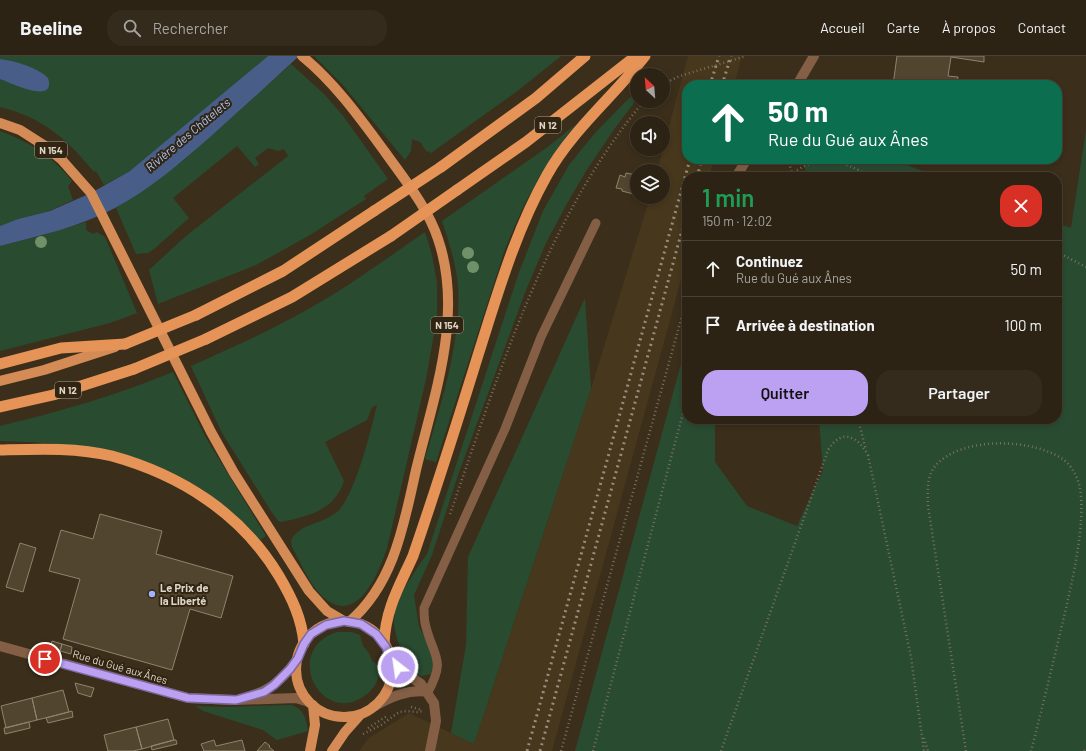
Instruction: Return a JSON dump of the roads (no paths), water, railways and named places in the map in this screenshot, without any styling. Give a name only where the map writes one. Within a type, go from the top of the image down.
[{"type":"highway","name":"N 12","points":[[125,344],[196,315],[283,271],[441,167],[536,98],[585,56]]},
{"type":"highway","name":"N 12","points":[[0,407],[53,395],[134,369],[206,338],[292,297],[391,236],[526,142],[636,56]]},
{"type":"highway","points":[[384,643],[386,618],[391,603],[415,550],[510,256],[526,218],[548,173],[573,138],[630,76],[645,56]]},
{"type":"highway","points":[[0,364],[61,348],[125,344]]},
{"type":"highway","points":[[0,450],[63,450],[111,456],[145,467],[178,481],[203,496],[224,511],[245,531],[272,564],[285,585],[299,617],[304,644]]},
{"type":"main road","name":"N 154","points":[[0,123],[20,130],[46,146],[61,159],[91,193],[106,220],[211,432],[234,473],[309,591],[327,611],[347,622],[362,610],[378,587],[398,544],[444,351],[448,316],[447,283],[438,238],[418,200],[395,165],[349,104],[328,80],[302,56]]},
{"type":"main road","name":"N 12","points":[[0,381],[44,370],[125,344]]},
{"type":"main road","points":[[332,751],[345,732],[361,714],[373,707],[382,698],[388,687],[392,674],[391,661],[384,643],[376,634],[366,627],[347,622],[332,623],[311,634],[304,644],[296,667],[298,681],[303,694],[311,703],[324,712],[336,716],[361,714]]},
{"type":"main road","points":[[310,751],[315,725],[311,703]]},
{"type":"street","points":[[800,80],[814,56]]},
{"type":"street","name":"Rue du Gué aux Ânes","points":[[0,646],[165,693],[188,698],[236,700],[296,698],[311,703]]},
{"type":"street","name":"Rue du Gué aux Ânes","points":[[236,700],[264,692],[283,678],[298,658]]},
{"type":"street","points":[[391,661],[402,671],[418,680],[428,692],[436,711],[436,721],[430,751]]},
{"type":"street","points":[[373,707],[390,698],[407,692],[428,692]]},
{"type":"lane","points":[[428,692],[438,672],[438,663],[426,626],[424,608],[505,429],[541,337],[596,223]]},
{"type":"water","name":"Rivière des Châtelets","points":[[268,56],[299,56],[209,138],[152,185],[128,201],[87,221],[29,239],[0,246],[0,226],[18,219],[50,211],[91,193],[130,171]]},
{"type":"water","points":[[0,59],[19,63],[38,71],[48,78],[49,86],[46,90],[31,90],[0,79]]},
{"type":"railway","points":[[712,80],[719,56]]},
{"type":"railway","points":[[724,80],[731,56]]},
{"type":"railway","points":[[686,172],[689,164]]},
{"type":"railway","points":[[698,172],[701,164]]},
{"type":"railway","points":[[527,751],[682,188]]},
{"type":"railway","points":[[540,751],[682,230]]},
{"type":"place","name":"Le Prix de la Liberté","points":[[152,594]]}]
